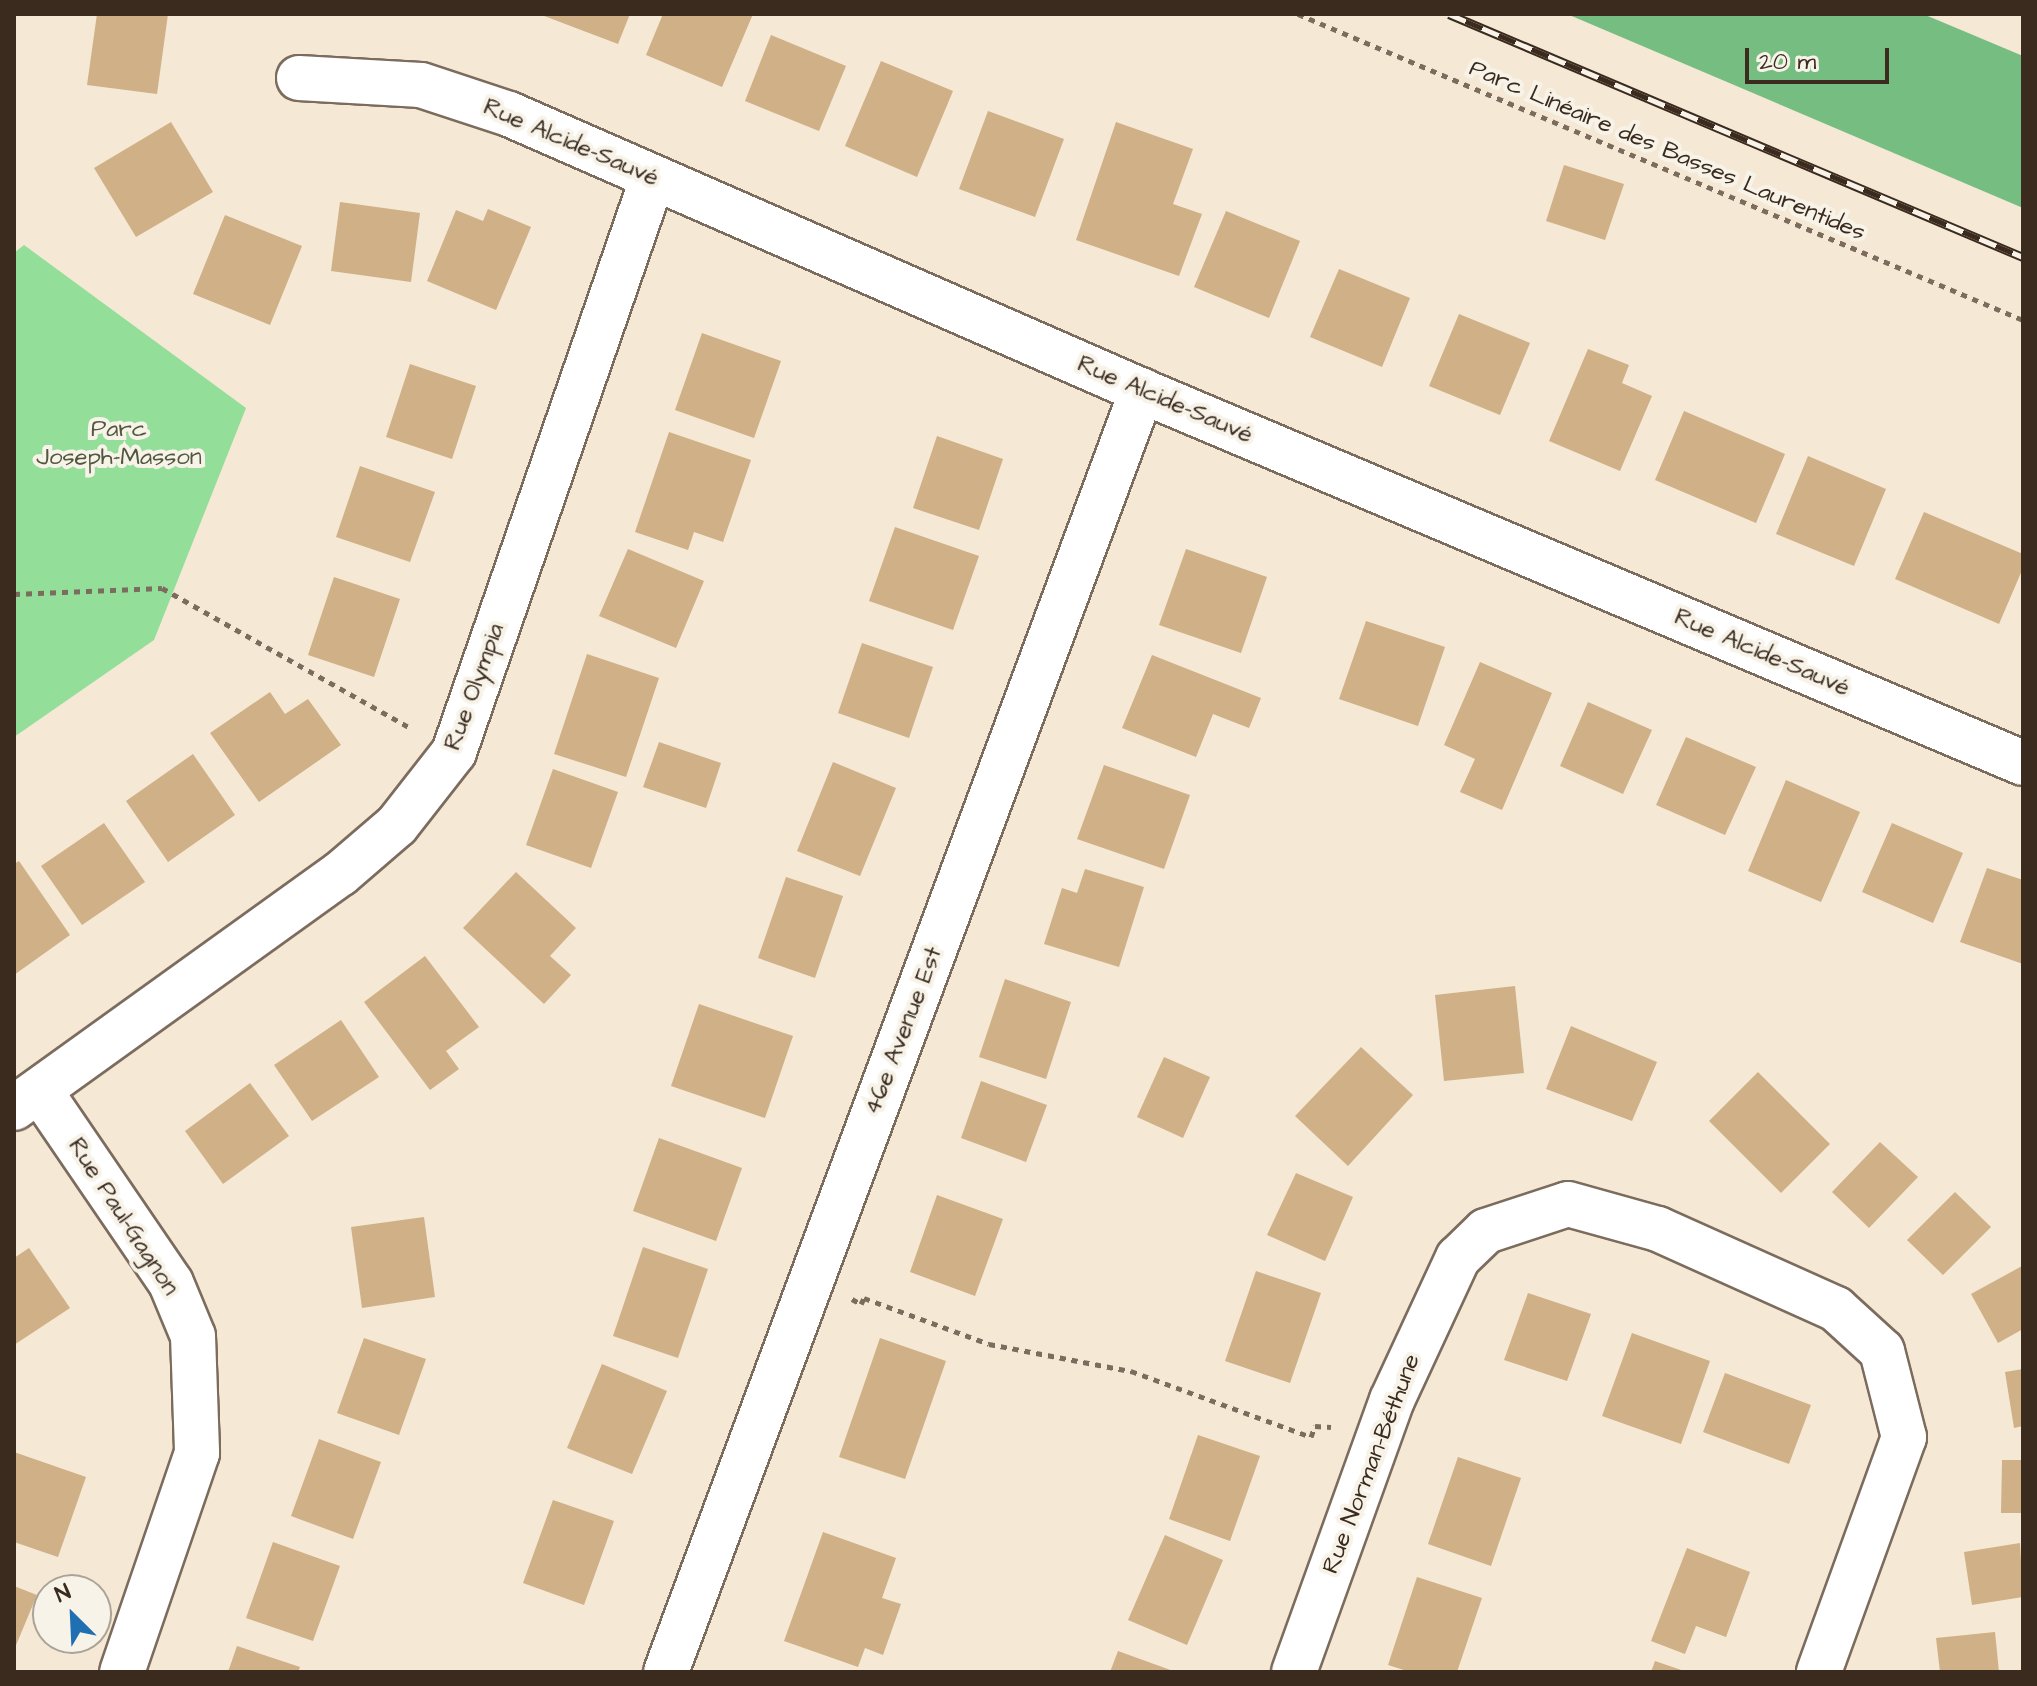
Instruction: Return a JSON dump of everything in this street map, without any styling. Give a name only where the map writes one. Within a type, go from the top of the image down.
[{"type":"street","name":"Rue Alcide-Sauvé","points":[[299,78],[421,85],[509,114],[1142,391],[2023,763]]},
{"type":"street","name":"Rue Olympia","points":[[27,1099],[340,874],[397,825],[454,752],[653,177]]},
{"type":"street","name":"46e Avenue Est","points":[[666,1672],[1142,391]]},
{"type":"street","name":"Rue Paul-Gagnon","points":[[27,1099],[171,1283],[193,1336],[197,1453],[122,1672]]},
{"type":"street","name":"Rue Norman-Béthune","points":[[1294,1672],[1392,1400],[1458,1258],[1486,1231],[1568,1204],[1658,1229],[1836,1309],[1882,1351],[1904,1437],[1819,1672]]},
{"type":"path","name":"Parc Linéaire des Basses Laurentides","points":[[1298,14],[2023,320]]},
{"type":"path","points":[[14,594],[162,588],[454,752]]},
{"type":"path","points":[[845,1296],[989,1344],[1131,1371],[1311,1437],[1315,1426],[1347,1434]]},
{"type":"green space","points":[[1567,14],[1923,14],[2023,56],[2023,208]]},
{"type":"green space","name":"Parc Joseph-Masson","points":[[24,245],[246,408],[154,640],[14,737],[14,253]]},
{"type":"building","points":[[97,14],[168,14],[157,94],[87,85]]},
{"type":"building","points":[[539,14],[630,14],[618,44]]},
{"type":"building","points":[[663,14],[753,14],[722,87],[646,55]]},
{"type":"building","points":[[771,35],[846,66],[819,131],[745,101]]},
{"type":"building","points":[[881,61],[953,91],[917,177],[845,146]]},
{"type":"building","points":[[988,111],[1064,139],[1035,217],[959,189]]},
{"type":"building","points":[[171,122],[213,192],[136,237],[94,168]]},
{"type":"building","points":[[1116,122],[1193,149],[1173,204],[1202,214],[1179,276],[1076,240]]},
{"type":"building","points":[[1564,165],[1624,184],[1605,240],[1546,221]]},
{"type":"building","points":[[340,202],[420,213],[411,282],[331,271]]},
{"type":"building","points":[[488,209],[531,227],[496,310],[427,281],[456,210],[483,221]]},
{"type":"building","points":[[1226,211],[1300,241],[1269,318],[1194,287]]},
{"type":"building","points":[[225,215],[302,246],[270,325],[193,294]]},
{"type":"building","points":[[1339,269],[1410,298],[1382,367],[1310,337]]},
{"type":"building","points":[[1459,314],[1530,343],[1500,415],[1429,386]]},
{"type":"building","points":[[702,333],[781,361],[754,438],[675,410]]},
{"type":"building","points":[[1588,349],[1629,365],[1622,383],[1652,396],[1620,471],[1549,441]]},
{"type":"building","points":[[410,364],[476,386],[452,459],[386,437]]},
{"type":"building","points":[[1684,411],[1785,454],[1756,523],[1655,480]]},
{"type":"building","points":[[669,432],[751,460],[723,542],[694,532],[688,550],[635,532]]},
{"type":"building","points":[[937,436],[1003,459],[979,530],[913,508]]},
{"type":"building","points":[[1808,456],[1886,489],[1854,566],[1776,534]]},
{"type":"building","points":[[360,466],[435,492],[410,562],[336,537]]},
{"type":"building","points":[[1924,512],[2023,554],[2023,568],[1999,624],[1895,579]]},
{"type":"building","points":[[895,527],[979,556],[953,630],[869,601]]},
{"type":"building","points":[[628,549],[704,581],[676,648],[599,616]]},
{"type":"building","points":[[1186,549],[1267,577],[1241,653],[1159,625]]},
{"type":"building","points":[[334,577],[400,599],[374,677],[308,655]]},
{"type":"building","points":[[1366,621],[1445,647],[1418,726],[1339,699]]},
{"type":"building","points":[[862,643],[933,667],[909,738],[838,713]]},
{"type":"building","points":[[587,654],[659,678],[626,777],[554,754]]},
{"type":"building","points":[[1152,655],[1261,698],[1249,728],[1213,714],[1196,757],[1122,728]]},
{"type":"building","points":[[1480,662],[1552,693],[1502,810],[1460,792],[1475,759],[1444,745]]},
{"type":"building","points":[[270,692],[285,714],[308,699],[341,745],[259,802],[210,733]]},
{"type":"building","points":[[1588,702],[1652,730],[1623,794],[1560,766]]},
{"type":"building","points":[[1686,737],[1756,767],[1725,835],[1656,805]]},
{"type":"building","points":[[659,742],[721,763],[706,808],[643,787]]},
{"type":"building","points":[[193,754],[235,815],[168,862],[126,801]]},
{"type":"building","points":[[833,762],[896,788],[860,876],[797,851]]},
{"type":"building","points":[[1104,765],[1190,795],[1164,869],[1077,839]]},
{"type":"building","points":[[553,769],[618,792],[591,868],[526,845]]},
{"type":"building","points":[[1786,780],[1860,812],[1821,902],[1748,871]]},
{"type":"building","points":[[104,823],[145,882],[82,925],[41,866]]},
{"type":"building","points":[[1892,823],[1963,853],[1933,923],[1862,892]]},
{"type":"building","points":[[19,861],[70,935],[14,975],[14,864]]},
{"type":"building","points":[[1987,868],[2023,880],[2023,964],[1960,942]]},
{"type":"building","points":[[1085,869],[1144,887],[1119,967],[1044,944],[1062,888],[1077,893]]},
{"type":"building","points":[[516,872],[576,928],[550,956],[571,975],[544,1004],[463,928]]},
{"type":"building","points":[[786,877],[843,896],[815,978],[758,958]]},
{"type":"building","points":[[425,956],[479,1027],[446,1051],[459,1069],[430,1090],[364,1002]]},
{"type":"building","points":[[1005,979],[1071,1002],[1046,1079],[979,1057]]},
{"type":"building","points":[[1515,986],[1524,1073],[1444,1081],[1435,995]]},
{"type":"building","points":[[699,1004],[793,1036],[765,1118],[671,1086]]},
{"type":"building","points":[[341,1020],[379,1077],[312,1121],[274,1065]]},
{"type":"building","points":[[1571,1026],[1657,1062],[1632,1121],[1546,1089]]},
{"type":"building","points":[[1361,1047],[1413,1095],[1348,1166],[1295,1116]]},
{"type":"building","points":[[1164,1057],[1210,1077],[1183,1138],[1137,1117]]},
{"type":"building","points":[[1758,1072],[1830,1144],[1781,1193],[1709,1121]]},
{"type":"building","points":[[981,1081],[1047,1105],[1026,1162],[961,1138]]},
{"type":"building","points":[[250,1083],[289,1136],[223,1184],[185,1131]]},
{"type":"building","points":[[659,1138],[742,1168],[716,1241],[633,1211]]},
{"type":"building","points":[[1880,1142],[1918,1177],[1869,1228],[1832,1192]]},
{"type":"building","points":[[1296,1173],[1353,1197],[1325,1261],[1267,1235]]},
{"type":"building","points":[[1955,1192],[1991,1227],[1943,1275],[1907,1240]]},
{"type":"building","points":[[937,1195],[1003,1219],[975,1296],[910,1272]]},
{"type":"building","points":[[424,1217],[435,1297],[362,1308],[351,1227]]},
{"type":"building","points":[[643,1247],[708,1269],[678,1358],[613,1336]]},
{"type":"building","points":[[29,1248],[70,1308],[14,1345],[14,1258]]},
{"type":"building","points":[[2022,1266],[2023,1329],[1998,1343],[1971,1294]]},
{"type":"building","points":[[1256,1271],[1321,1293],[1290,1383],[1225,1361]]},
{"type":"building","points":[[1528,1293],[1591,1314],[1567,1381],[1504,1360]]},
{"type":"building","points":[[1632,1333],[1710,1361],[1681,1444],[1602,1416]]},
{"type":"building","points":[[364,1338],[426,1359],[399,1435],[337,1413]]},
{"type":"building","points":[[880,1338],[946,1361],[905,1479],[839,1457]]},
{"type":"building","points":[[602,1364],[667,1391],[632,1474],[567,1448]]},
{"type":"building","points":[[2023,1369],[2023,1426],[2014,1428],[2005,1372]]},
{"type":"building","points":[[1725,1373],[1811,1405],[1789,1464],[1703,1432]]},
{"type":"building","points":[[1198,1435],[1260,1456],[1230,1541],[1169,1519]]},
{"type":"building","points":[[319,1439],[381,1462],[353,1539],[291,1516]]},
{"type":"building","points":[[14,1452],[86,1477],[58,1557],[14,1542]]},
{"type":"building","points":[[1458,1457],[1521,1478],[1491,1566],[1428,1544]]},
{"type":"building","points":[[2002,1460],[2023,1460],[2023,1513],[2001,1513]]},
{"type":"building","points":[[553,1500],[614,1521],[584,1605],[523,1583]]},
{"type":"building","points":[[823,1532],[896,1558],[882,1598],[901,1604],[883,1655],[865,1648],[858,1667],[784,1641]]},
{"type":"building","points":[[1165,1535],[1223,1560],[1187,1645],[1128,1620]]},
{"type":"building","points":[[273,1542],[340,1566],[313,1641],[246,1618]]},
{"type":"building","points":[[2020,1543],[2023,1597],[1972,1605],[1964,1552]]},
{"type":"building","points":[[1687,1548],[1750,1572],[1726,1637],[1696,1626],[1685,1654],[1651,1641]]},
{"type":"building","points":[[1417,1577],[1482,1598],[1457,1672],[1410,1672],[1388,1665]]},
{"type":"building","points":[[14,1586],[32,1593],[32,1607],[14,1650]]},
{"type":"building","points":[[1995,1632],[1999,1672],[1940,1672],[1936,1638]]},
{"type":"building","points":[[237,1646],[300,1667],[298,1672],[228,1672]]},
{"type":"building","points":[[1118,1651],[1176,1672],[1110,1672]]},
{"type":"building","points":[[1655,1661],[1687,1672],[1651,1672]]},
{"type":"railway","points":[[1449,14],[2023,257]]}]
